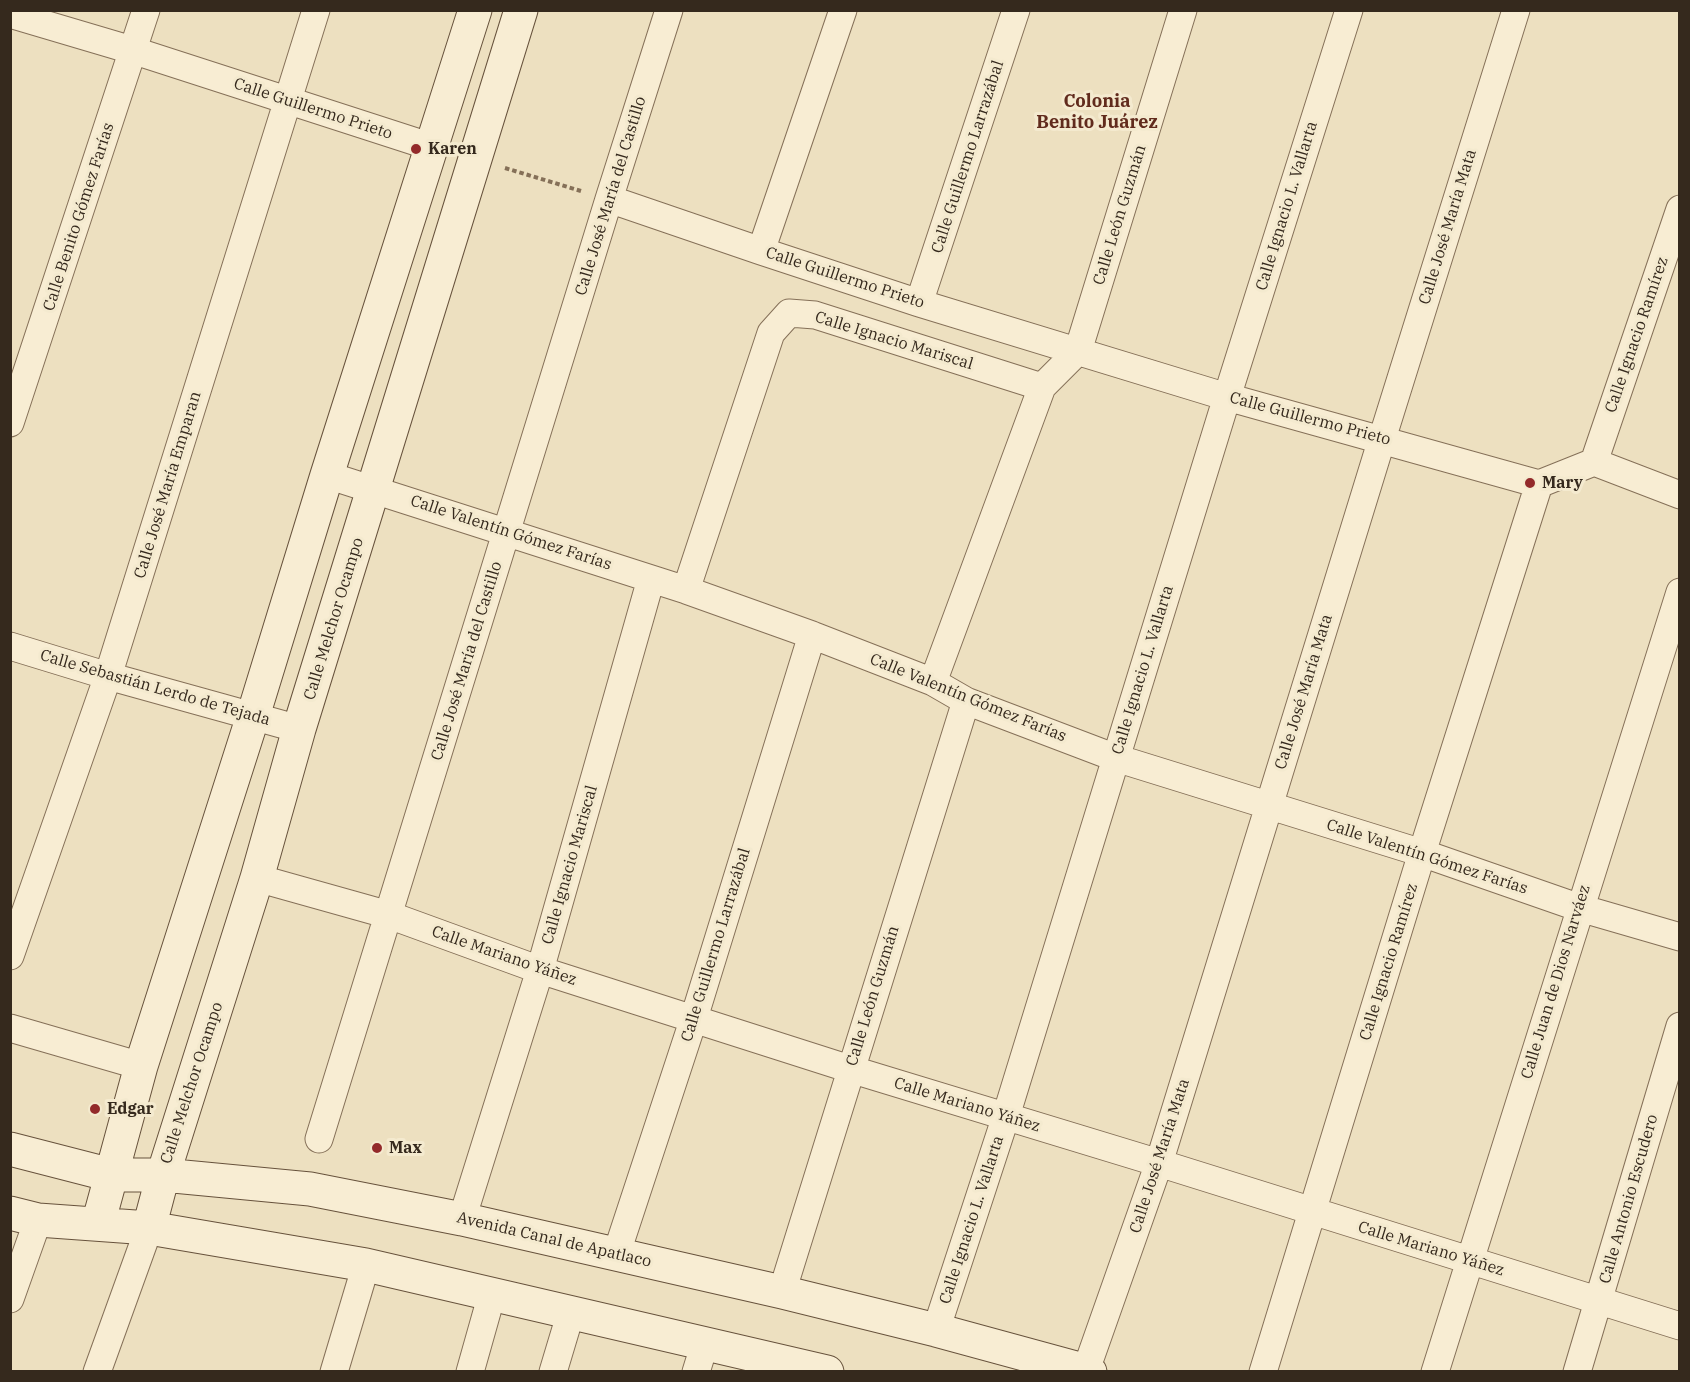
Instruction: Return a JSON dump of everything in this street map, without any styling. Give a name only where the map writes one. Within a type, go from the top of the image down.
[{"type":"street","name":"Calle Benito Gómez Farías","points":[[10,423],[135,51],[146,10]]},
{"type":"street","name":"Calle José María Emparan","points":[[10,956],[108,676],[316,10]]},
{"type":"street","points":[[98,1224],[141,1065],[254,716],[327,475],[475,10]]},
{"type":"street","name":"Calle Melchor Ocampo","points":[[149,1228],[163,1175],[257,878],[299,729],[521,10]]},
{"type":"street","name":"Calle José María del Castillo","points":[[319,1139],[669,10]]},
{"type":"street","points":[[761,252],[843,10]]},
{"type":"street","name":"Calle Guillermo Larrazábal","points":[[919,303],[1016,10]]},
{"type":"street","name":"Calle León Guzmán","points":[[1078,351],[1183,10]]},
{"type":"street","name":"Calle Ignacio L. Vallarta","points":[[936,1330],[1006,1116],[1227,397],[1349,10]]},
{"type":"street","name":"Calle José María Mata","points":[[1088,1371],[1160,1162],[1516,10]]},
{"type":"street","name":"Calle Guillermo Prieto","points":[[10,14],[135,51],[432,147]]},
{"type":"street","name":"Calle Guillermo Prieto","points":[[609,199],[761,252],[919,303],[1227,397],[1539,484]]},
{"type":"street","name":"Calle Ignacio Ramírez","points":[[1594,462],[1680,209]]},
{"type":"street","name":"Calle Ignacio Mariscal","points":[[686,590],[771,333],[789,314],[815,315],[1042,387]]},
{"type":"street","points":[[933,682],[1042,387],[1078,351]]},
{"type":"street","points":[[1539,484],[1594,462],[1680,495]]},
{"type":"street","name":"Calle Valentín Gómez Farías","points":[[327,475],[686,590],[812,635],[933,682],[966,701],[1116,758],[1422,854],[1580,908],[1680,937]]},
{"type":"street","name":"Calle Ignacio Ramírez","points":[[1263,1371],[1539,484]]},
{"type":"street","name":"Calle Ignacio Mariscal","points":[[462,1220],[540,970],[651,579]]},
{"type":"street","name":"Calle Juan de Dios Narváez","points":[[1435,1371],[1680,592]]},
{"type":"street","name":"Calle Guillermo Larrazábal","points":[[616,1254],[694,1018],[812,635]]},
{"type":"street","name":"Calle Sebastián Lerdo de Tejada","points":[[10,646],[299,729]]},
{"type":"street","name":"Calle León Guzmán","points":[[782,1292],[966,701]]},
{"type":"street","name":"Calle Mariano Yáñez","points":[[257,878],[389,915],[540,970],[850,1069],[1160,1162],[1312,1212],[1680,1326]]},
{"type":"street","name":"Calle Antonio Escudero","points":[[1577,1371],[1680,1026]]},
{"type":"street","points":[[10,1028],[141,1065]]},
{"type":"street","name":"Avenida Canal de Apatlaco","points":[[10,1149],[111,1175],[163,1175],[310,1189],[462,1220],[782,1292],[1088,1371]]},
{"type":"street","points":[[10,1299],[24,1217],[149,1228],[366,1265],[571,1312],[701,1357],[827,1371]]},
{"type":"street","points":[[97,1371],[149,1228]]},
{"type":"street","points":[[334,1371],[366,1265]]},
{"type":"street","points":[[470,1371],[492,1294]]},
{"type":"street","points":[[553,1371],[571,1312]]},
{"type":"path","points":[[475,159],[609,199]]},
{"type":"place","name":"Karen","points":[[416,149]]},
{"type":"place","name":"Mary","points":[[1530,483]]},
{"type":"place","name":"Edgar","points":[[95,1109]]},
{"type":"place","name":"Max","points":[[377,1148]]},
{"type":"district","name":"Colonia Benito Juárez","points":[[1097,112]]}]
